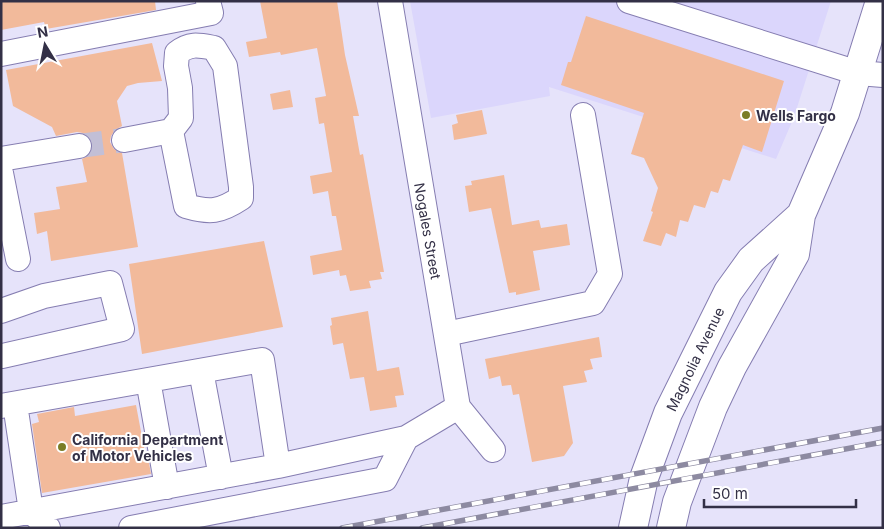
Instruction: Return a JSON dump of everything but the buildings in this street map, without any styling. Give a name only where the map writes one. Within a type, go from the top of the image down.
[{"type":"main road","name":"Magnolia Avenue","points":[[671,528],[677,502],[713,407],[732,367],[795,254],[801,215],[845,113],[870,74],[880,1]]},
{"type":"main road","name":"Magnolia Avenue","points":[[633,528],[644,478],[668,413],[728,292],[751,260],[801,215]]},
{"type":"street","points":[[1,54],[163,12],[210,14],[208,1]]},
{"type":"street","name":"Nogales Street","points":[[390,1],[458,407],[493,450]]},
{"type":"street","points":[[629,1],[870,74]]},
{"type":"street","points":[[124,140],[171,131],[181,118],[180,88],[176,66],[177,53],[186,46],[214,48],[225,66],[241,198],[228,207],[204,212],[186,206],[171,131]]},
{"type":"street","points":[[446,334],[593,303],[610,274],[583,116]]},
{"type":"street","points":[[1,159],[79,146]]},
{"type":"street","points":[[1,173],[18,259]]},
{"type":"street","points":[[1,311],[44,296],[110,283],[122,329],[2,356]]},
{"type":"street","points":[[48,528],[31,511],[8,405],[262,360],[278,466]]},
{"type":"street","points":[[201,371],[221,477]]},
{"type":"street","points":[[142,381],[167,487]]},
{"type":"street","points":[[1,517],[278,466],[406,438],[458,407]]},
{"type":"street","points":[[131,528],[385,479],[406,438]]},
{"type":"shaded area","points":[[410,1],[831,1],[794,117],[776,159],[549,87],[550,96],[431,118]]},
{"type":"tunnel","points":[[79,146],[124,140]]},
{"type":"railway","points":[[342,528],[883,428]]},
{"type":"railway","points":[[422,528],[883,442]]},
{"type":"place","name":"Wells Fargo","points":[[746,115]]},
{"type":"place","name":"California Department of Motor Vehicles","points":[[62,447]]}]
